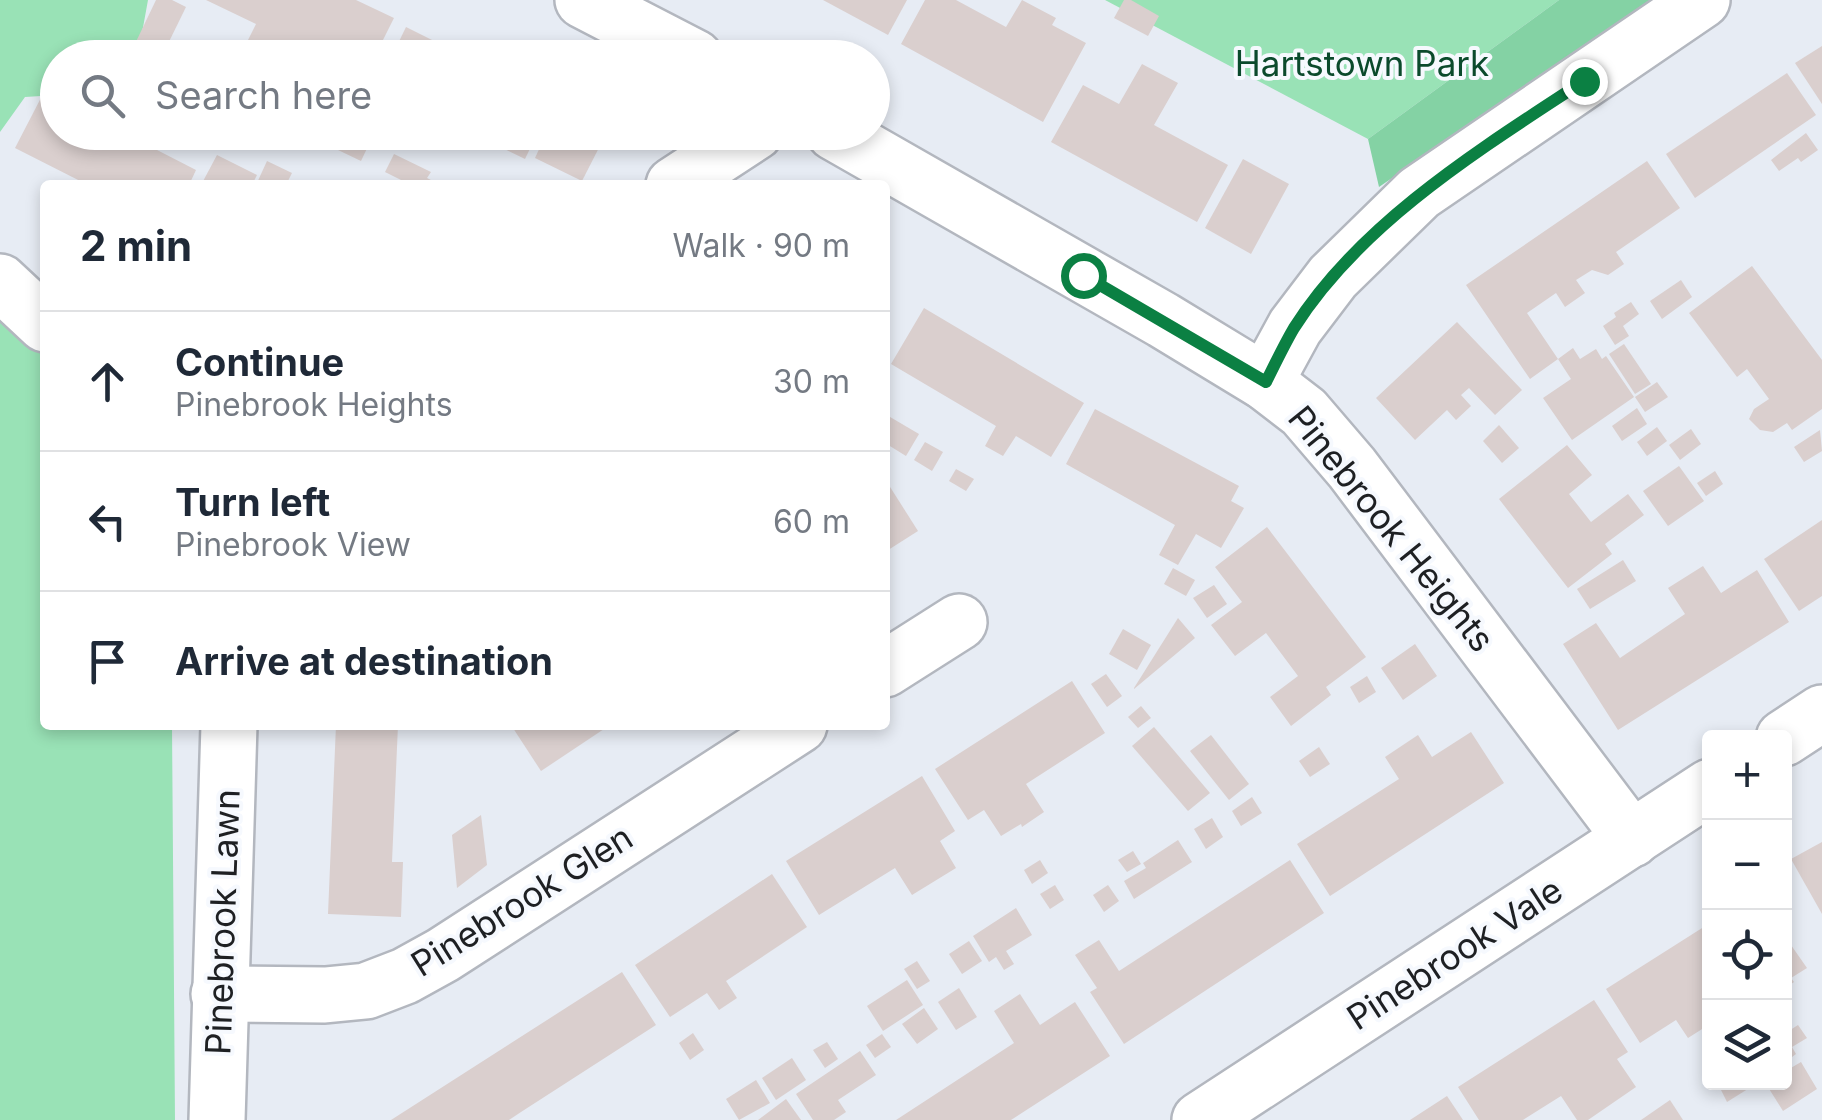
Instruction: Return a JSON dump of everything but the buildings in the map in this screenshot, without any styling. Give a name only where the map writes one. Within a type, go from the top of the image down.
[{"type":"street","points":[[583,0],[660,40]]},
{"type":"street","points":[[1266,382],[1295,327],[1334,277],[1419,194],[1702,0]]},
{"type":"street","points":[[682,180],[727,150]]},
{"type":"street","name":"Pinebrook Heights","points":[[866,150],[1163,320],[1266,382],[1304,412],[1352,468],[1632,838]]},
{"type":"street","points":[[0,282],[40,319]]},
{"type":"street","points":[[890,666],[959,622]]},
{"type":"street","points":[[1792,733],[1822,713]]},
{"type":"street","name":"Pinebrook Lawn","points":[[217,1120],[229,730]]},
{"type":"street","name":"Pinebrook Glen","points":[[220,994],[359,992],[405,976],[791,730]]},
{"type":"street","name":"Pinebrook Vale","points":[[1200,1120],[1702,792]]},
{"type":"green space","points":[[0,0],[148,0],[141,40],[40,40],[40,96],[25,97],[0,132]]},
{"type":"green space","name":"Hartstown Park","points":[[1105,0],[1559,0],[1368,139]]},
{"type":"green space","points":[[1559,0],[1651,0],[1379,187],[1368,139]]},
{"type":"green space","points":[[0,306],[40,345],[40,730],[172,730],[175,1120],[0,1120]]},
{"type":"route","points":[[1083,275],[1266,382],[1295,327],[1334,277],[1414,198],[1584,81]]}]
